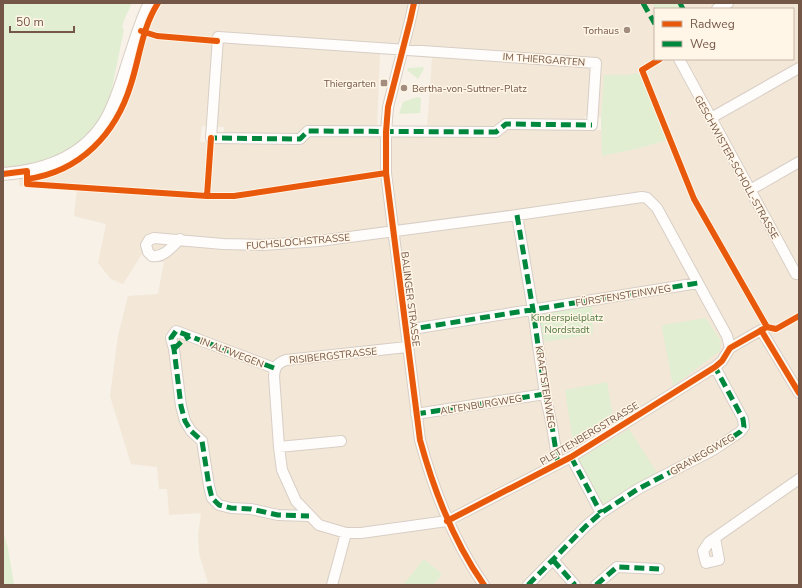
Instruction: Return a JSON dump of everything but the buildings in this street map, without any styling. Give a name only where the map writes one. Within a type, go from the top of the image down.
[{"type":"street","points":[[122,80],[126,40],[141,3]]},
{"type":"street","points":[[3,174],[42,168],[69,157],[78,151],[99,131],[113,104],[138,30],[150,3]]},
{"type":"street","name":"BALINGER STRASSE","points":[[414,3],[389,103],[386,132],[387,183],[420,440],[426,462],[447,521],[484,585]]},
{"type":"street","points":[[719,8],[728,3]]},
{"type":"street","name":"IM THIERGARTEN","points":[[218,37],[596,63],[592,125],[506,124],[496,132],[386,132],[308,131],[300,139],[211,138],[218,37]]},
{"type":"street","name":"GESCHWISTER-SCHOLL-STRASSE","points":[[680,60],[750,190],[795,262],[796,274]]},
{"type":"street","points":[[711,118],[799,68]]},
{"type":"street","points":[[750,190],[799,162]]},
{"type":"street","points":[[393,231],[642,197],[647,198],[657,208],[727,336],[730,348],[761,330],[799,393]]},
{"type":"street","name":"KRAFTSTEINWEG","points":[[517,215],[545,394],[558,464]]},
{"type":"street","name":"FUCHSLOCHSTRASSE","points":[[180,239],[252,246],[319,241],[393,231]]},
{"type":"street","name":"FÜRSTENSTEINWEG","points":[[406,330],[698,283]]},
{"type":"street","name":"IN ALTWEGEN","points":[[274,368],[176,331],[171,338],[174,349],[181,406],[185,421],[202,441],[212,498],[219,505],[231,508],[251,509],[278,515],[309,516]]},
{"type":"street","name":"RISIBERGSTRASSE","points":[[274,368],[278,362],[286,360],[407,347]]},
{"type":"street","name":"PLETTENBERGSTRASSE","points":[[447,521],[571,457],[715,367],[722,361],[730,348]]},
{"type":"street","name":"GRANEGGWEG","points":[[528,585],[586,526],[601,513],[638,489],[712,450],[740,432],[744,427],[743,419],[715,367]]},
{"type":"street","points":[[274,368],[282,470],[296,501],[319,526],[346,533],[361,533],[447,521]]},
{"type":"street","name":"ALTENBURGWEG","points":[[416,414],[545,394]]},
{"type":"street","points":[[279,446],[341,441]]},
{"type":"street","points":[[571,457],[601,513]]},
{"type":"street","points":[[715,538],[799,479]]},
{"type":"street","points":[[332,585],[346,533]]},
{"type":"street","points":[[553,560],[575,585]]},
{"type":"street","points":[[596,585],[617,567],[659,569]]},
{"type":"shaded area","points":[[153,3],[799,3],[799,585],[166,585],[208,583],[199,554],[198,535],[201,513],[169,515],[167,489],[159,489],[157,467],[131,464],[110,396],[118,336],[128,296],[158,294],[164,262],[154,261],[146,258],[142,254],[123,284],[111,279],[98,263],[106,224],[74,216],[77,190],[19,186],[19,176],[89,146]],"holes":[[[380,54],[432,58],[427,128],[377,128]],[[585,116],[601,117],[601,130],[582,130],[582,122],[584,121]],[[202,126],[224,127],[223,142],[200,142]]]},
{"type":"green space","points":[[3,3],[132,3],[122,28],[124,29],[109,103],[101,118],[90,133],[79,144],[44,163],[3,170]]},
{"type":"green space","points":[[654,3],[678,3],[680,8],[654,8]]},
{"type":"green space","points":[[423,67],[424,69],[418,79],[407,70],[408,68]]},
{"type":"green space","points":[[640,73],[667,140],[640,148],[602,156],[601,117],[604,75],[626,75]]},
{"type":"green space","points":[[417,97],[421,98],[420,113],[399,114],[403,102]]},
{"type":"green space","name":"Kinderspielplatz Nordstadt","points":[[592,304],[593,334],[545,342],[538,325],[536,314]]},
{"type":"green space","points":[[706,318],[721,341],[720,351],[673,386],[662,328],[663,325]]},
{"type":"green space","points":[[607,382],[614,421],[576,445],[573,443],[565,390]]},
{"type":"green space","points":[[629,429],[658,474],[604,511],[578,459]]},
{"type":"green space","points":[[3,532],[8,548],[14,585],[3,585]]},
{"type":"green space","points":[[424,559],[442,574],[433,585],[403,585]]},
{"type":"marked path","points":[[643,3],[654,22]]},
{"type":"marked path","points":[[680,3],[682,8]]},
{"type":"marked path","points":[[211,142],[211,138],[300,139],[308,131],[496,132],[506,124],[592,125]]},
{"type":"marked path","points":[[517,215],[545,394],[558,464]]},
{"type":"marked path","points":[[406,330],[698,283]]},
{"type":"marked path","points":[[274,368],[176,331],[171,338],[174,349],[181,406],[185,421],[191,431],[202,441],[212,498],[219,505],[231,508],[251,509],[278,515],[309,516]]},
{"type":"marked path","points":[[174,349],[190,336]]},
{"type":"marked path","points":[[528,585],[586,526],[601,513],[638,489],[713,450],[740,432],[744,427],[743,419],[715,367]]},
{"type":"marked path","points":[[416,414],[545,394]]},
{"type":"marked path","points":[[571,457],[601,513]]},
{"type":"marked path","points":[[553,560],[575,585]]},
{"type":"marked path","points":[[596,585],[617,567],[659,569]]},
{"type":"cycle path","points":[[27,179],[46,175],[64,168],[93,148],[105,134],[116,119],[124,102],[131,84],[148,22],[158,3]]},
{"type":"cycle path","points":[[414,3],[388,107],[386,132],[386,173],[420,440],[438,497],[463,551],[484,585]]},
{"type":"cycle path","points":[[141,31],[157,36],[217,41]]},
{"type":"cycle path","points":[[658,60],[642,70],[694,199],[767,327]]},
{"type":"cycle path","points":[[207,196],[211,138]]},
{"type":"cycle path","points":[[3,174],[27,171],[27,184],[207,196],[234,196],[386,173]]},
{"type":"cycle path","points":[[447,521],[571,457],[715,367],[722,361],[730,348],[767,327],[776,329],[799,316]]},
{"type":"cycle path","points":[[761,330],[799,393]]},
{"type":"place","name":"Torhaus","points":[[627,30]]},
{"type":"place","name":"Thiergarten","points":[[384,83]]},
{"type":"place","name":"Bertha-von-Suttner-Platz","points":[[404,88]]}]
